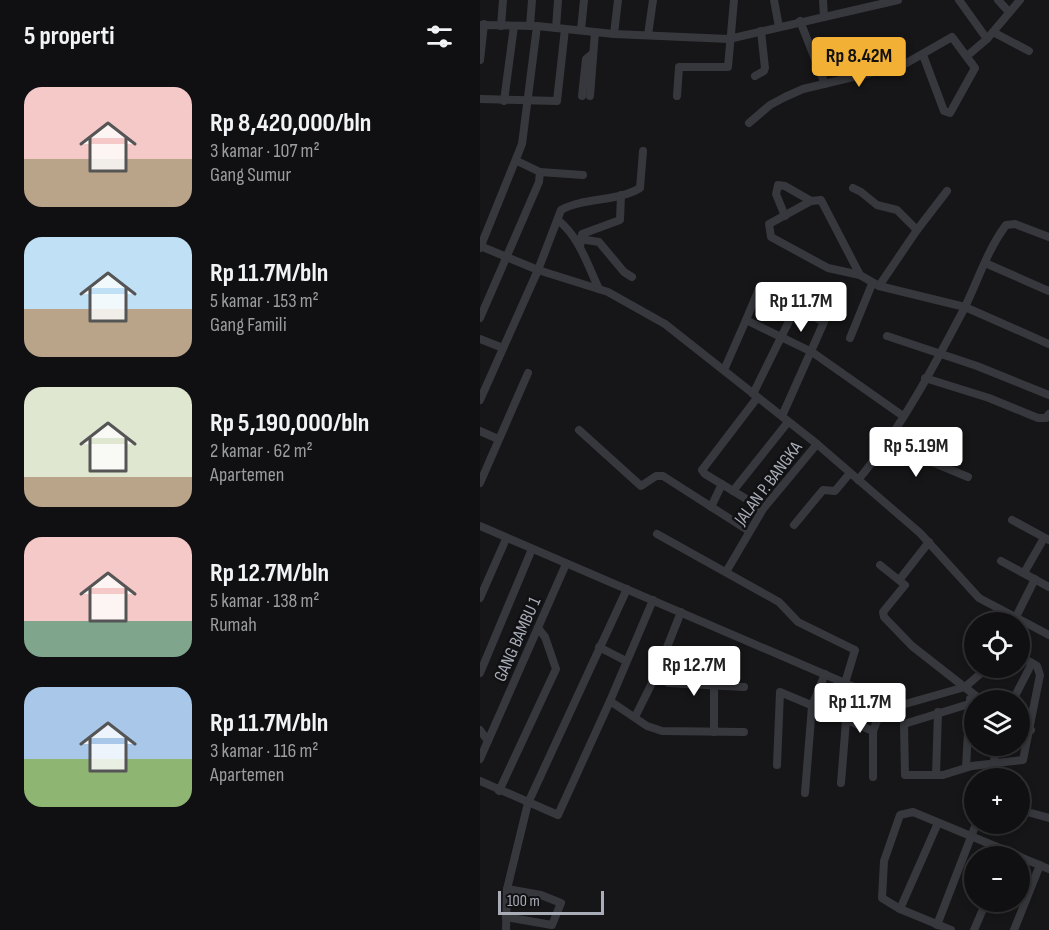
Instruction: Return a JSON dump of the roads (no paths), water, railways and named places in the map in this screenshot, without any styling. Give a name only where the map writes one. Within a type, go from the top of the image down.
[{"type":"street","points":[[501,26],[503,0]]},
{"type":"street","points":[[532,0],[533,26],[526,128],[517,160],[480,247],[538,270],[624,299],[665,324],[817,444],[929,542],[972,593],[1002,612]]},
{"type":"street","points":[[556,28],[558,0]]},
{"type":"street","points":[[581,30],[584,0]]},
{"type":"street","points":[[614,34],[618,0]]},
{"type":"street","points":[[648,35],[653,0]]},
{"type":"street","points":[[677,96],[679,67],[727,68],[734,0]]},
{"type":"street","points":[[774,0],[779,27]]},
{"type":"street","points":[[823,0],[824,17]]},
{"type":"street","points":[[480,60],[482,25],[533,26],[614,34],[729,39],[898,0]]},
{"type":"street","points":[[959,0],[987,39]]},
{"type":"street","points":[[998,0],[1009,12]]},
{"type":"street","points":[[967,56],[987,39],[1020,0]]},
{"type":"street","points":[[801,21],[825,84]]},
{"type":"street","points":[[504,101],[514,26]]},
{"type":"street","points":[[480,99],[504,101],[559,99],[566,29]]},
{"type":"street","points":[[586,96],[586,59],[592,54],[595,32]]},
{"type":"street","points":[[755,76],[765,68],[761,32]]},
{"type":"street","points":[[993,32],[1029,51]]},
{"type":"street","points":[[749,123],[770,105],[785,97],[825,84],[893,68],[923,55],[952,37],[974,63],[975,71],[948,113],[944,111],[923,55]]},
{"type":"street","points":[[480,400],[538,270],[558,220],[558,214],[563,208],[632,193],[642,187],[643,151]]},
{"type":"street","points":[[517,160],[540,172],[583,175]]},
{"type":"street","points":[[480,318],[508,258],[540,172]]},
{"type":"street","points":[[786,216],[776,194],[776,186],[785,186],[810,201]]},
{"type":"street","points":[[853,188],[877,205],[897,210],[917,230]]},
{"type":"street","points":[[850,338],[875,285],[948,191]]},
{"type":"street","points":[[581,240],[594,230],[620,220],[621,195]]},
{"type":"street","points":[[860,275],[821,200],[810,201],[769,225],[771,237],[828,268],[860,275],[875,285],[965,307],[1049,344]]},
{"type":"street","points":[[558,220],[581,240],[599,289]]},
{"type":"street","points":[[858,480],[885,446],[903,416],[965,307],[1006,225],[1015,224],[1049,237]]},
{"type":"street","points":[[567,228],[581,240],[599,242]]},
{"type":"street","points":[[594,230],[599,242],[622,270],[632,277]]},
{"type":"street","points":[[985,263],[1049,291]]},
{"type":"street","points":[[724,370],[758,289],[824,322],[785,419],[733,491]]},
{"type":"street","points":[[763,509],[702,470],[755,396],[796,307]]},
{"type":"street","points":[[746,320],[812,352],[903,416]]},
{"type":"street","points":[[887,336],[1049,395]]},
{"type":"street","points":[[480,339],[503,348]]},
{"type":"street","points":[[480,483],[528,373]]},
{"type":"street","points":[[925,378],[989,398],[1038,418],[1046,418],[1049,414]]},
{"type":"street","points":[[579,430],[641,486],[659,475],[749,531]]},
{"type":"street","points":[[480,431],[498,439]]},
{"type":"street","points":[[885,446],[913,466],[922,458],[932,439]]},
{"type":"street","name":"JALAN P. BANGKA","points":[[726,572],[763,509],[817,444]]},
{"type":"street","points":[[922,458],[968,477]]},
{"type":"street","points":[[794,525],[823,490],[834,491],[850,473]]},
{"type":"street","points":[[711,507],[722,484]]},
{"type":"street","points":[[1012,520],[1046,539],[1024,573]]},
{"type":"street","points":[[480,526],[885,701],[904,706],[965,687],[975,678]]},
{"type":"street","points":[[657,534],[779,602],[798,622],[855,650],[845,683]]},
{"type":"street","points":[[480,598],[506,538]]},
{"type":"street","points":[[900,579],[929,542]]},
{"type":"street","points":[[480,673],[532,549]]},
{"type":"street","points":[[1001,561],[1046,585],[1049,576]]},
{"type":"street","name":"GANG BAMBU 1","points":[[480,759],[566,564]]},
{"type":"street","points":[[880,565],[900,579],[904,588],[883,612],[884,617],[912,646],[967,690]]},
{"type":"street","points":[[1019,612],[1035,579]]},
{"type":"street","points":[[506,930],[507,889],[528,803],[598,647],[627,589]]},
{"type":"street","points":[[480,782],[554,814],[559,814],[653,600]]},
{"type":"street","points":[[635,717],[656,675],[681,612]]},
{"type":"street","points":[[1030,627],[1049,635]]},
{"type":"street","points":[[500,791],[556,669],[545,637],[538,628]]},
{"type":"street","points":[[598,647],[626,661]]},
{"type":"street","points":[[964,705],[905,723],[903,727],[905,775],[949,774],[966,767],[1023,760],[1031,730],[1040,675],[1040,670],[1032,663],[1018,690]]},
{"type":"street","points":[[805,793],[812,706],[825,674]]},
{"type":"street","points":[[656,675],[668,682],[744,687]]},
{"type":"street","points":[[714,686],[714,732]]},
{"type":"street","points":[[777,765],[779,693],[873,731]]},
{"type":"street","points":[[610,701],[662,731],[744,732]]},
{"type":"street","points":[[873,777],[873,731],[885,701]]},
{"type":"street","points":[[936,775],[938,712]]},
{"type":"street","points":[[841,783],[846,721]]},
{"type":"street","points":[[480,730],[488,741]]},
{"type":"street","points":[[966,767],[967,756]]},
{"type":"street","points":[[994,762],[995,756]]},
{"type":"street","points":[[951,930],[900,909],[882,898],[884,861],[900,814],[913,812],[989,846]]},
{"type":"street","points":[[1030,813],[1049,818]]},
{"type":"street","points":[[900,909],[938,823]]},
{"type":"street","points":[[937,924],[972,834]]},
{"type":"street","points":[[1030,861],[1049,868]]},
{"type":"street","points":[[1014,930],[1041,865]]},
{"type":"street","points":[[506,917],[552,925],[561,903],[541,895],[507,889]]},
{"type":"street","points":[[974,930],[982,912]]}]
